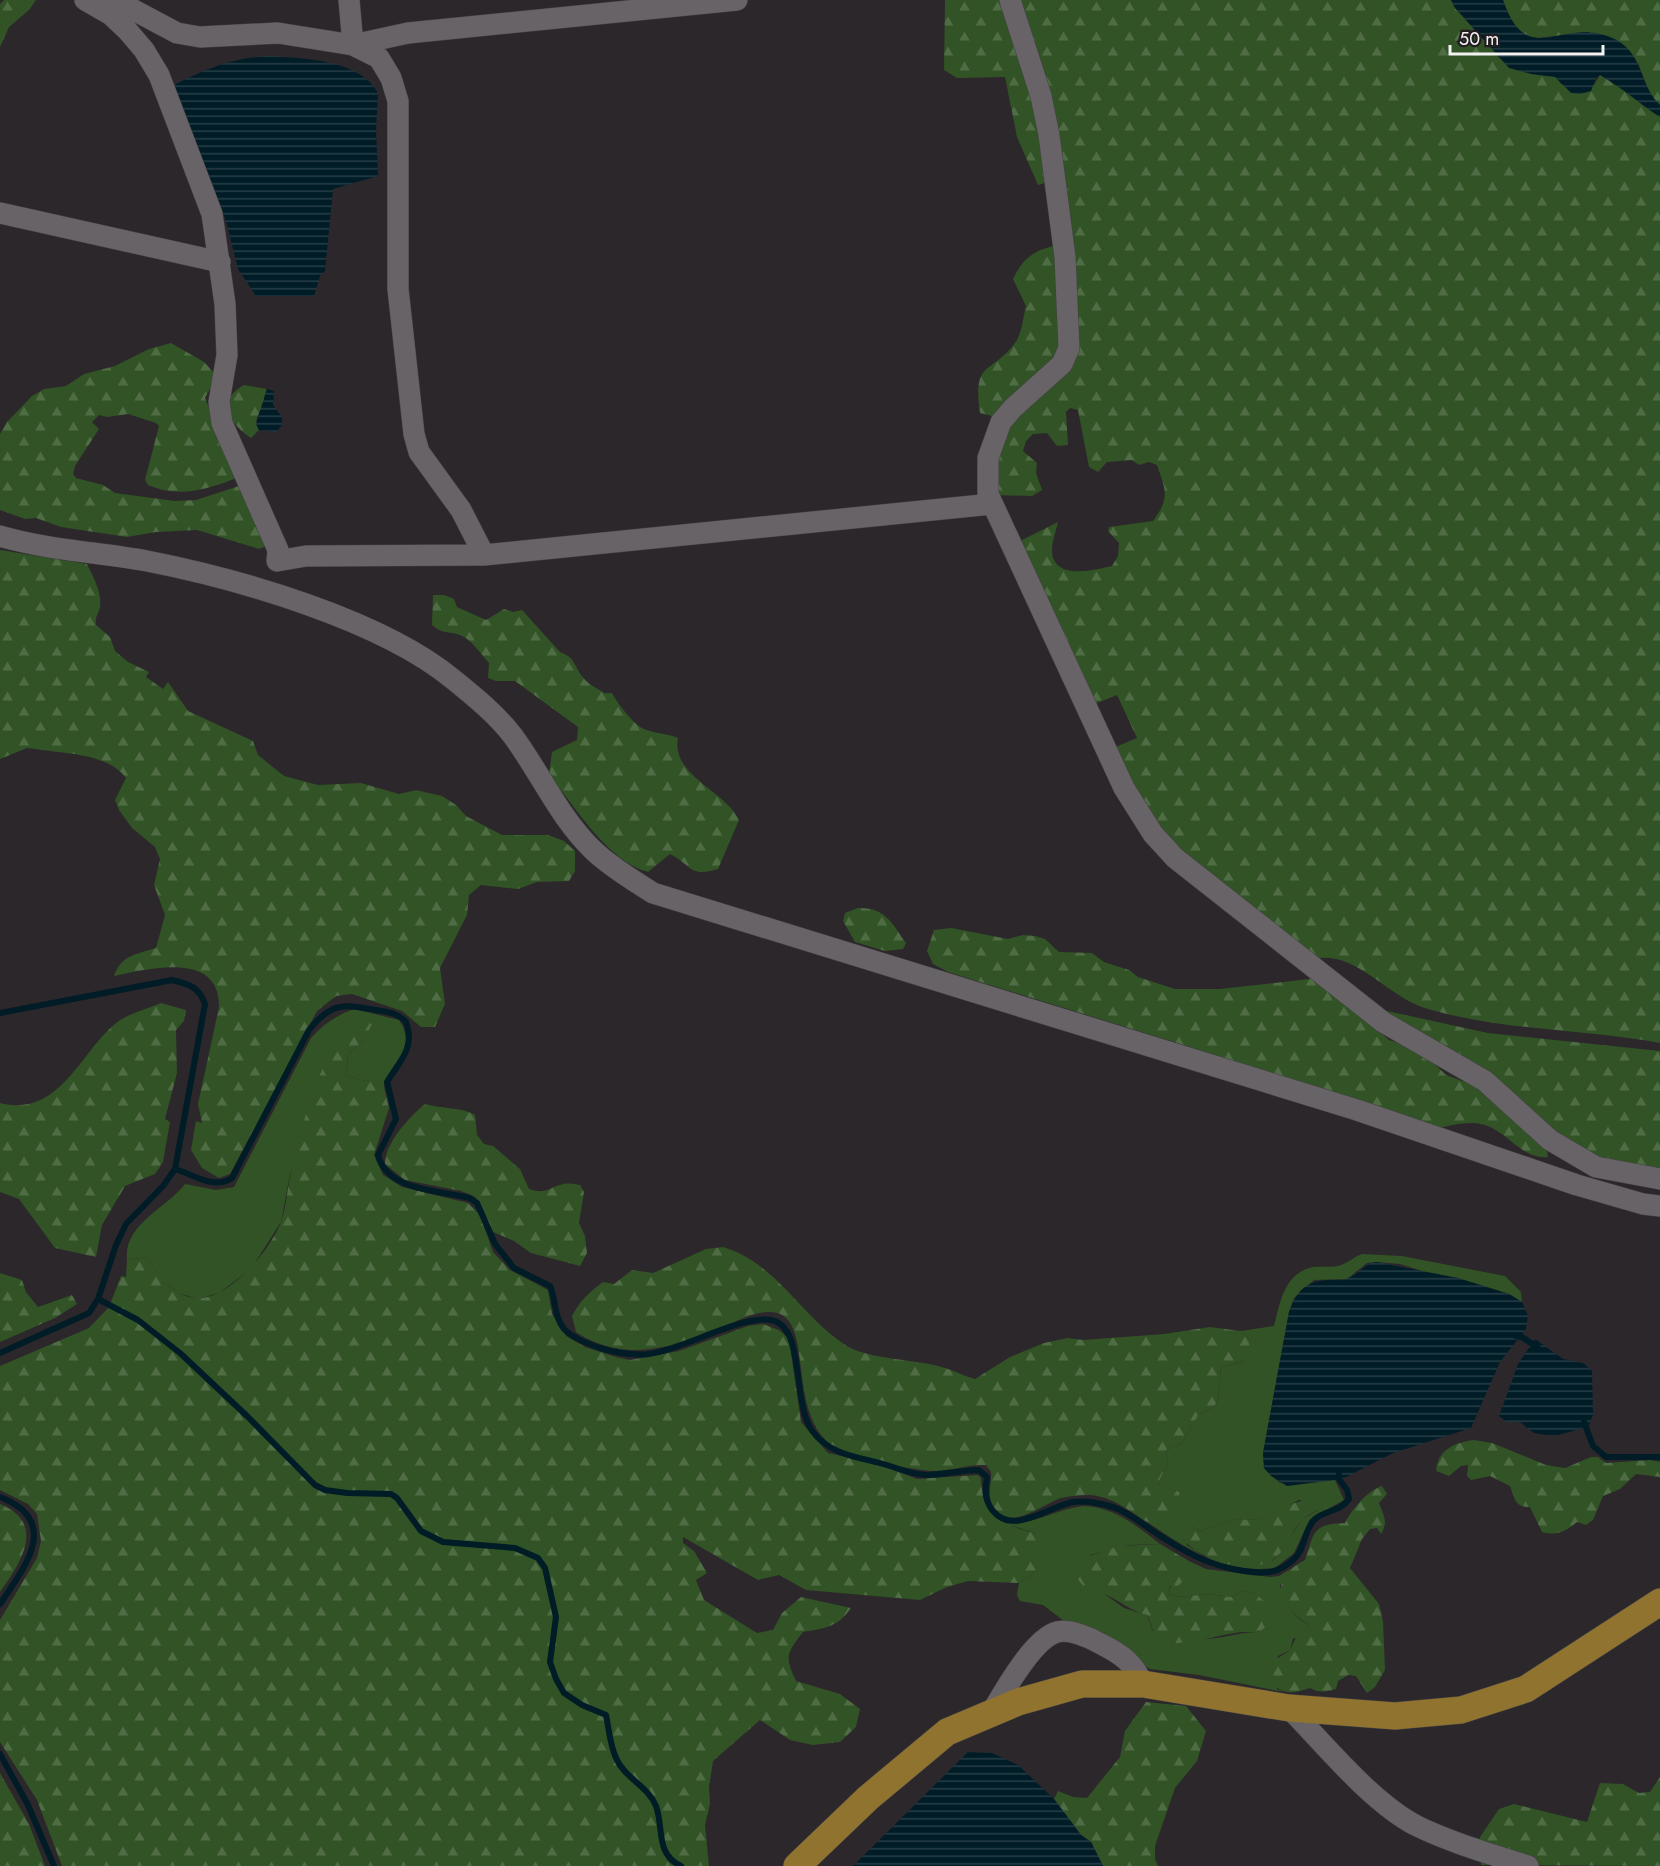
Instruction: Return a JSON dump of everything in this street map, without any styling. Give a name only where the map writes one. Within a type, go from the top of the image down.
[{"type":"main road","points":[[797,1866],[868,1798],[947,1732],[993,1710],[1082,1684],[1143,1684],[1289,1708],[1395,1716],[1461,1710],[1526,1689],[1656,1613]]},
{"type":"street","points":[[85,0],[111,15],[128,30],[144,50],[159,75],[212,214],[220,262],[227,355],[219,402],[222,423],[278,550],[277,561],[306,556],[484,555],[992,504]]},
{"type":"street","points":[[116,0],[177,33],[200,37],[278,33],[353,45],[379,58],[391,78],[398,101],[398,290],[414,434],[419,452],[461,510],[484,555]]},
{"type":"street","points":[[349,0],[353,45]]},
{"type":"street","points":[[353,45],[408,33],[736,0]]},
{"type":"street","points":[[1010,0],[1041,96],[1049,135],[1065,257],[1069,348],[1062,364],[1013,408],[995,435],[986,469],[986,482],[992,504],[1124,788],[1153,834],[1175,858],[1383,1022],[1485,1081],[1550,1140],[1596,1167],[1660,1179]]},
{"type":"street","points":[[0,213],[220,262]]},
{"type":"street","points":[[0,536],[28,544],[149,562],[270,593],[338,616],[413,653],[453,678],[489,711],[512,736],[566,816],[593,850],[653,893],[1357,1110],[1577,1185],[1643,1204],[1660,1206]]},
{"type":"street","points":[[993,1710],[1021,1667],[1055,1632],[1077,1635],[1110,1648],[1131,1662],[1143,1684]]},
{"type":"street","points":[[1289,1708],[1371,1792],[1415,1825],[1477,1850],[1528,1866]]},
{"type":"green space","points":[[4,0],[36,0],[29,10],[9,27],[0,47],[0,4]]},
{"type":"green space","points":[[945,0],[1005,0],[1037,93],[1045,183],[1038,185],[1017,137],[1005,77],[957,78],[944,70]]},
{"type":"green space","points":[[1015,0],[1451,0],[1455,8],[1487,41],[1499,58],[1556,77],[1561,84],[1594,85],[1600,75],[1660,117],[1660,1043],[1485,1022],[1416,1005],[1348,963],[1333,958],[1313,958],[1157,829],[1113,748],[1137,738],[1117,695],[1092,705],[1016,543],[1058,522],[1052,550],[1054,560],[1059,566],[1067,570],[1086,571],[1112,566],[1118,556],[1119,543],[1108,531],[1109,527],[1153,521],[1162,506],[1165,494],[1157,465],[1149,462],[1139,465],[1132,460],[1107,462],[1098,472],[1089,467],[1078,410],[1070,408],[1066,412],[1068,445],[1057,446],[1047,433],[1033,434],[1026,441],[1023,451],[1037,463],[1036,473],[1042,490],[1032,496],[994,495],[998,438],[1066,366],[1070,270]]},
{"type":"green space","points":[[1503,0],[1660,0],[1660,105],[1651,97],[1638,63],[1588,32],[1538,38],[1526,36],[1511,22]]},
{"type":"green space","points":[[1059,245],[1064,354],[996,417],[980,413],[978,396],[981,376],[1015,343],[1022,325],[1026,306],[1013,279],[1021,265],[1031,256],[1043,249]]},
{"type":"green space","points":[[171,343],[204,362],[217,376],[205,398],[237,474],[234,479],[202,489],[181,492],[148,485],[145,480],[159,426],[128,414],[107,417],[99,415],[92,422],[99,429],[75,466],[73,474],[76,478],[103,485],[115,493],[175,501],[196,500],[242,485],[266,546],[259,549],[197,530],[156,532],[127,537],[61,527],[36,518],[25,519],[0,510],[0,434],[7,422],[32,396],[44,389],[66,386],[84,374],[115,366],[149,349]]},
{"type":"green space","points":[[244,385],[267,389],[258,414],[259,430],[251,438],[237,426],[228,412],[230,398]]},
{"type":"green space","points":[[0,550],[87,564],[100,596],[96,625],[110,637],[115,651],[128,662],[149,672],[146,677],[163,689],[168,682],[188,711],[253,741],[258,755],[284,776],[318,785],[361,783],[399,794],[416,790],[442,796],[456,805],[466,816],[502,835],[548,835],[564,841],[575,851],[575,871],[569,881],[537,882],[518,889],[481,885],[469,895],[467,915],[440,968],[445,1004],[435,1027],[421,1027],[402,1011],[352,994],[336,996],[317,1011],[230,1174],[219,1178],[202,1168],[191,1150],[196,1121],[202,1123],[198,1104],[219,1007],[216,989],[208,977],[195,970],[180,968],[145,970],[114,976],[125,959],[156,948],[165,915],[154,885],[160,859],[155,847],[132,828],[115,800],[126,778],[118,770],[97,759],[72,754],[27,748],[0,759]]},
{"type":"green space","points":[[433,595],[444,595],[454,599],[457,607],[486,620],[504,609],[513,612],[522,610],[560,652],[571,659],[586,680],[604,693],[612,693],[635,723],[648,731],[678,738],[678,751],[683,763],[691,773],[732,809],[739,820],[718,869],[696,871],[670,854],[648,872],[619,857],[606,845],[549,775],[552,752],[577,740],[578,727],[515,681],[496,681],[488,678],[489,663],[472,643],[460,635],[442,631],[432,625]]},
{"type":"green space","points":[[858,908],[875,910],[887,918],[906,943],[903,949],[885,951],[855,942],[843,921],[845,913]]},
{"type":"green space","points":[[951,928],[1008,939],[1023,935],[1035,936],[1045,939],[1059,952],[1092,953],[1104,962],[1129,970],[1138,977],[1175,989],[1220,989],[1318,978],[1389,1040],[1419,1049],[1446,1075],[1473,1085],[1546,1147],[1548,1157],[1530,1154],[1501,1133],[1485,1125],[1467,1123],[1438,1128],[1187,1046],[948,972],[933,964],[927,951],[934,930]]},
{"type":"green space","points":[[161,1003],[186,1010],[184,1021],[176,1030],[177,1073],[165,1119],[170,1122],[163,1162],[155,1174],[125,1186],[102,1225],[96,1257],[55,1248],[19,1199],[0,1192],[0,1103],[20,1105],[38,1101],[53,1093],[115,1024]]},
{"type":"green space","points":[[354,1009],[399,1020],[406,1040],[404,1048],[384,1087],[346,1075],[348,1055],[364,1040],[371,1024],[318,1081],[290,1175],[281,1222],[251,1269],[219,1293],[198,1299],[178,1293],[162,1280],[147,1257],[127,1260],[128,1247],[139,1226],[185,1184],[216,1190],[234,1187],[311,1038],[331,1020]]},
{"type":"green space","points":[[1387,1011],[1488,1033],[1660,1051],[1660,1174],[1582,1155],[1393,1018]]},
{"type":"green space","points":[[365,1022],[372,1024],[364,1040],[348,1055],[346,1075],[384,1087],[389,1108],[374,1155],[383,1175],[402,1187],[468,1203],[480,1215],[493,1252],[510,1270],[548,1290],[552,1314],[566,1336],[585,1347],[630,1360],[679,1351],[748,1326],[763,1324],[779,1330],[789,1339],[801,1422],[828,1453],[881,1465],[917,1479],[978,1475],[981,1478],[985,1502],[996,1517],[1012,1526],[1035,1533],[1042,1544],[1038,1570],[1019,1583],[968,1581],[947,1587],[920,1600],[806,1590],[779,1575],[758,1580],[683,1537],[683,1543],[694,1551],[707,1573],[696,1580],[704,1600],[757,1633],[773,1630],[782,1613],[801,1597],[851,1608],[831,1626],[803,1632],[793,1645],[789,1660],[796,1681],[840,1694],[860,1709],[856,1727],[840,1742],[813,1745],[790,1740],[760,1720],[713,1761],[709,1787],[710,1804],[705,1825],[709,1866],[62,1866],[37,1800],[0,1742],[0,1620],[37,1558],[41,1541],[37,1514],[28,1504],[0,1490],[0,1366],[89,1328],[109,1307],[121,1276],[126,1277],[127,1260],[147,1257],[173,1289],[188,1297],[197,1298],[222,1291],[247,1271],[268,1246],[281,1222],[303,1123],[323,1067],[344,1035]]},
{"type":"green space","points":[[425,1104],[475,1115],[477,1135],[484,1144],[493,1146],[520,1169],[529,1189],[540,1191],[559,1185],[580,1185],[584,1192],[579,1223],[585,1236],[587,1253],[580,1266],[531,1253],[514,1241],[493,1232],[479,1201],[474,1196],[461,1191],[405,1180],[385,1164],[393,1139],[405,1123]]},
{"type":"green space","points":[[723,1247],[759,1265],[816,1321],[847,1346],[881,1357],[934,1365],[975,1379],[1010,1357],[1044,1343],[1068,1338],[1083,1340],[1164,1334],[1210,1327],[1241,1331],[1250,1339],[1248,1356],[1241,1362],[1221,1367],[1218,1400],[1214,1407],[1199,1414],[1182,1443],[1166,1450],[1168,1463],[1158,1483],[1161,1487],[1168,1485],[1180,1493],[1168,1515],[1147,1522],[1113,1501],[1086,1495],[1061,1498],[1024,1515],[1014,1518],[1005,1517],[998,1513],[992,1504],[991,1472],[986,1465],[937,1471],[902,1467],[839,1450],[822,1436],[812,1418],[806,1398],[796,1337],[790,1323],[780,1314],[768,1312],[755,1314],[674,1344],[634,1350],[615,1348],[595,1342],[576,1332],[572,1316],[585,1297],[603,1282],[614,1284],[632,1270],[653,1273],[706,1249]]},
{"type":"green space","points":[[1362,1254],[1402,1256],[1505,1276],[1521,1292],[1522,1302],[1509,1294],[1458,1278],[1435,1275],[1400,1264],[1367,1263],[1347,1279],[1314,1280],[1294,1298],[1289,1312],[1263,1453],[1264,1468],[1280,1483],[1335,1480],[1344,1500],[1310,1519],[1294,1553],[1275,1568],[1239,1567],[1206,1557],[1272,1561],[1279,1555],[1302,1519],[1324,1507],[1299,1500],[1260,1519],[1234,1520],[1200,1531],[1191,1526],[1187,1545],[1203,1556],[1147,1522],[1156,1517],[1161,1487],[1158,1483],[1168,1463],[1166,1450],[1182,1443],[1199,1414],[1214,1407],[1218,1400],[1221,1367],[1242,1362],[1250,1339],[1241,1331],[1274,1326],[1289,1282],[1303,1270],[1313,1267],[1338,1266]]},
{"type":"green space","points":[[0,1273],[22,1280],[26,1292],[38,1307],[72,1295],[77,1304],[55,1318],[0,1342]]},
{"type":"green space","points":[[1474,1440],[1492,1443],[1546,1465],[1565,1468],[1591,1457],[1598,1457],[1606,1463],[1650,1460],[1660,1462],[1660,1477],[1636,1474],[1620,1489],[1603,1496],[1593,1520],[1586,1525],[1577,1522],[1561,1532],[1552,1534],[1542,1532],[1530,1507],[1518,1504],[1510,1486],[1490,1476],[1471,1480],[1467,1476],[1468,1465],[1461,1466],[1449,1476],[1436,1471],[1440,1457],[1448,1448]]},
{"type":"green space","points":[[1382,1486],[1387,1494],[1379,1503],[1385,1518],[1385,1525],[1381,1534],[1377,1528],[1370,1529],[1362,1539],[1350,1568],[1379,1604],[1383,1621],[1385,1670],[1375,1687],[1367,1693],[1356,1676],[1348,1675],[1338,1681],[1336,1689],[1329,1691],[1310,1688],[1285,1692],[1279,1689],[1274,1679],[1275,1660],[1290,1650],[1298,1633],[1305,1633],[1309,1625],[1290,1610],[1284,1601],[1281,1584],[1293,1567],[1305,1560],[1313,1537],[1320,1528],[1345,1523],[1360,1501]]},
{"type":"green space","points":[[1309,1499],[1325,1507],[1303,1519],[1286,1546],[1274,1559],[1264,1564],[1238,1566],[1211,1559],[1199,1553],[1182,1537],[1185,1529],[1191,1526],[1200,1531],[1234,1520],[1260,1519],[1287,1505]]},
{"type":"green space","points":[[0,1504],[14,1512],[23,1522],[26,1544],[15,1569],[0,1592]]},
{"type":"green space","points":[[1083,1506],[1115,1513],[1160,1544],[1129,1545],[1090,1555],[1099,1590],[1124,1608],[1147,1615],[1153,1631],[1208,1639],[1259,1632],[1263,1602],[1254,1593],[1244,1591],[1231,1597],[1208,1594],[1179,1597],[1168,1594],[1189,1561],[1206,1569],[1270,1577],[1279,1576],[1290,1569],[1280,1585],[1282,1592],[1293,1613],[1309,1625],[1305,1633],[1293,1639],[1290,1650],[1278,1656],[1277,1689],[1283,1692],[1199,1675],[1150,1669],[1113,1646],[1064,1621],[1043,1605],[1020,1601],[1017,1595],[1019,1583],[1038,1570],[1035,1533],[1003,1523],[1013,1524],[1033,1520]]},
{"type":"green space","points":[[1160,1544],[1189,1561],[1184,1580],[1178,1586],[1170,1586],[1168,1594],[1179,1597],[1208,1594],[1231,1597],[1244,1591],[1254,1593],[1268,1604],[1273,1614],[1265,1627],[1256,1632],[1167,1643],[1157,1638],[1147,1615],[1095,1590],[1086,1589],[1075,1576],[1083,1558],[1119,1546]]},
{"type":"green space","points":[[1146,1702],[1186,1706],[1206,1731],[1197,1761],[1175,1788],[1155,1846],[1155,1859],[1158,1866],[1103,1866],[1091,1842],[1081,1835],[1054,1799],[1058,1791],[1073,1797],[1087,1798],[1120,1757],[1125,1731]]},
{"type":"green space","points":[[0,1773],[29,1824],[45,1866],[0,1866]]},
{"type":"green space","points":[[1660,1777],[1660,1866],[1481,1865],[1480,1837],[1499,1809],[1514,1804],[1587,1822],[1600,1783],[1623,1784],[1639,1793],[1650,1792]]},
{"type":"water","points":[[1451,0],[1503,0],[1513,21],[1523,33],[1534,38],[1592,33],[1610,37],[1621,43],[1635,59],[1647,87],[1660,105],[1660,117],[1600,75],[1596,78],[1591,91],[1580,94],[1571,93],[1555,77],[1509,68],[1455,8]]},
{"type":"water","points":[[271,56],[315,60],[345,67],[358,73],[378,93],[376,130],[378,176],[333,189],[325,271],[320,276],[314,296],[256,296],[238,269],[226,221],[173,88],[188,78],[222,64]]},
{"type":"water","points":[[267,389],[274,391],[273,405],[282,417],[282,425],[276,432],[259,430],[256,424]]},
{"type":"water","points":[[1376,1262],[1458,1278],[1509,1294],[1522,1302],[1528,1316],[1526,1329],[1500,1362],[1471,1428],[1393,1453],[1346,1477],[1287,1486],[1271,1476],[1264,1468],[1263,1453],[1289,1312],[1295,1298],[1308,1285],[1314,1282],[1346,1279]]},
{"type":"water","points":[[1535,1339],[1563,1359],[1583,1363],[1592,1371],[1593,1415],[1588,1427],[1554,1436],[1534,1433],[1520,1422],[1507,1422],[1499,1416],[1518,1364]]},
{"type":"water","points":[[968,1752],[992,1753],[1018,1765],[1054,1799],[1081,1835],[1091,1842],[1103,1866],[853,1866]]},
{"type":"waterway","points":[[0,1013],[172,980],[193,987],[205,1004],[175,1169],[163,1186],[126,1224],[116,1245],[98,1299],[89,1313],[0,1353]]},
{"type":"waterway","points":[[175,1169],[211,1182],[232,1178],[309,1030],[317,1021],[324,1014],[339,1007],[389,1012],[406,1022],[409,1040],[405,1054],[387,1082],[396,1119],[378,1155],[383,1167],[392,1176],[415,1187],[469,1198],[477,1203],[495,1244],[514,1268],[550,1286],[561,1324],[564,1329],[581,1340],[618,1353],[649,1354],[679,1346],[749,1321],[763,1319],[775,1321],[784,1328],[791,1339],[802,1405],[807,1420],[813,1432],[829,1447],[848,1455],[920,1474],[932,1475],[979,1470],[987,1477],[986,1495],[990,1507],[1001,1518],[1011,1521],[1032,1517],[1073,1502],[1091,1502],[1115,1508],[1196,1557],[1231,1569],[1271,1572],[1282,1568],[1294,1559],[1301,1550],[1308,1529],[1315,1519],[1337,1509],[1349,1499],[1347,1490],[1339,1479],[1339,1473]]},
{"type":"waterway","points":[[98,1299],[138,1320],[180,1353],[315,1485],[325,1490],[347,1493],[391,1494],[397,1498],[421,1531],[443,1542],[515,1548],[538,1558],[545,1568],[556,1617],[550,1662],[556,1679],[564,1693],[582,1705],[606,1715],[611,1744],[617,1760],[625,1772],[652,1799],[656,1806],[667,1855],[681,1866]]},
{"type":"waterway","points":[[1516,1336],[1522,1337],[1538,1348]]},
{"type":"waterway","points":[[1584,1422],[1593,1446],[1606,1457],[1660,1457]]},
{"type":"waterway","points":[[0,1497],[19,1507],[30,1519],[34,1532],[33,1546],[27,1560],[0,1604]]},
{"type":"waterway","points":[[0,1754],[28,1805],[54,1866]]}]
